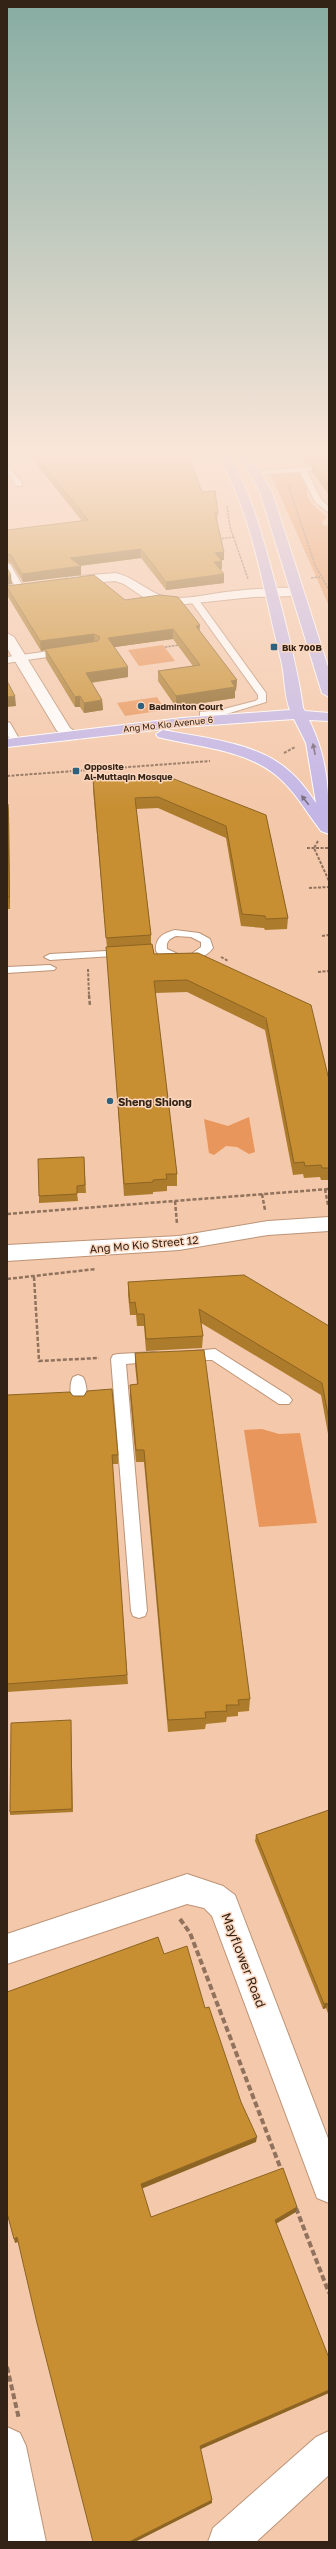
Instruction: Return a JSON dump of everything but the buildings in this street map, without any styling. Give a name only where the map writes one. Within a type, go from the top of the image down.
[{"type":"main road","points":[[265,570],[292,677],[296,708],[313,743],[329,830]]},
{"type":"main road","points":[[291,570],[329,693]]},
{"type":"main road","points":[[255,715],[268,712],[280,705],[292,677]]},
{"type":"main road","name":"Ang Mo Kio Avenue 6","points":[[10,745],[49,739],[69,733],[255,715],[303,720],[329,729]]},
{"type":"main road","name":"Ang Mo Kio Avenue 6","points":[[10,745],[163,734],[329,717]]},
{"type":"main road","points":[[163,734],[211,745],[268,763],[283,772],[329,830]]},
{"type":"street","points":[[52,584],[116,577],[129,581],[154,598],[195,601],[270,592],[298,592]]},
{"type":"street","points":[[7,590],[36,586]]},
{"type":"street","points":[[7,637],[13,660],[69,733]]},
{"type":"street","name":"Ang Mo Kio Street 12","points":[[7,1253],[179,1243],[268,1228],[329,1224]]},
{"type":"street","name":"Mayflower Road","points":[[7,1949],[187,1889],[212,1896],[224,1906],[329,2186]]},
{"type":"street","points":[[7,2446],[27,2542]]},
{"type":"street","points":[[227,2542],[329,2450]]},
{"type":"lane","points":[[9,570],[20,588]]},
{"type":"lane","points":[[195,601],[263,695],[263,700],[258,703],[220,712],[203,714]]},
{"type":"lane","points":[[13,660],[74,651]]},
{"type":"lane","points":[[7,725],[10,745]]},
{"type":"lane","points":[[7,970],[87,955],[162,951]]},
{"type":"lane","points":[[139,1611],[118,1359],[215,1354],[284,1400]]},
{"type":"lane","points":[[78,1381],[79,1400]]},
{"type":"path","points":[[246,570],[250,582]]},
{"type":"path","points":[[317,570],[329,590]]},
{"type":"path","points":[[165,647],[222,639]]},
{"type":"path","points":[[7,776],[217,761]]},
{"type":"path","points":[[307,848],[329,848]]},
{"type":"path","points":[[309,888],[329,887]]},
{"type":"path","points":[[322,936],[329,935]]},
{"type":"path","points":[[87,955],[90,1006]]},
{"type":"path","points":[[318,972],[329,971]]},
{"type":"path","points":[[325,1189],[329,1209]]},
{"type":"path","points":[[7,1214],[329,1189]]},
{"type":"path","points":[[175,1201],[179,1243]]},
{"type":"path","points":[[34,1278],[39,1361],[100,1358],[120,1378]]},
{"type":"path","points":[[173,1918],[180,1919],[190,1933],[283,2175]]},
{"type":"path","points":[[295,2204],[329,2293]]},
{"type":"shaded area","points":[[313,570],[329,570],[329,606]]},
{"type":"shaded area","points":[[163,645],[175,661],[139,666],[128,650]]},
{"type":"shaded area","name":"Badminton Court","points":[[157,697],[165,710],[125,716],[117,703]]},
{"type":"shaded area","points":[[249,1117],[255,1152],[249,1154],[237,1147],[226,1146],[214,1155],[209,1153],[204,1119],[228,1126]]},
{"type":"shaded area","points":[[262,1429],[279,1434],[300,1433],[317,1523],[259,1527],[244,1430]]},
{"type":"place","name":"Blk 700B","points":[[274,647]]},
{"type":"place","name":"Badminton Court","points":[[141,706]]},
{"type":"place","name":"Opposite Al-Muttaqin Mosque","points":[[76,771]]},
{"type":"place","name":"Sheng Shiong","points":[[110,1101]]}]
